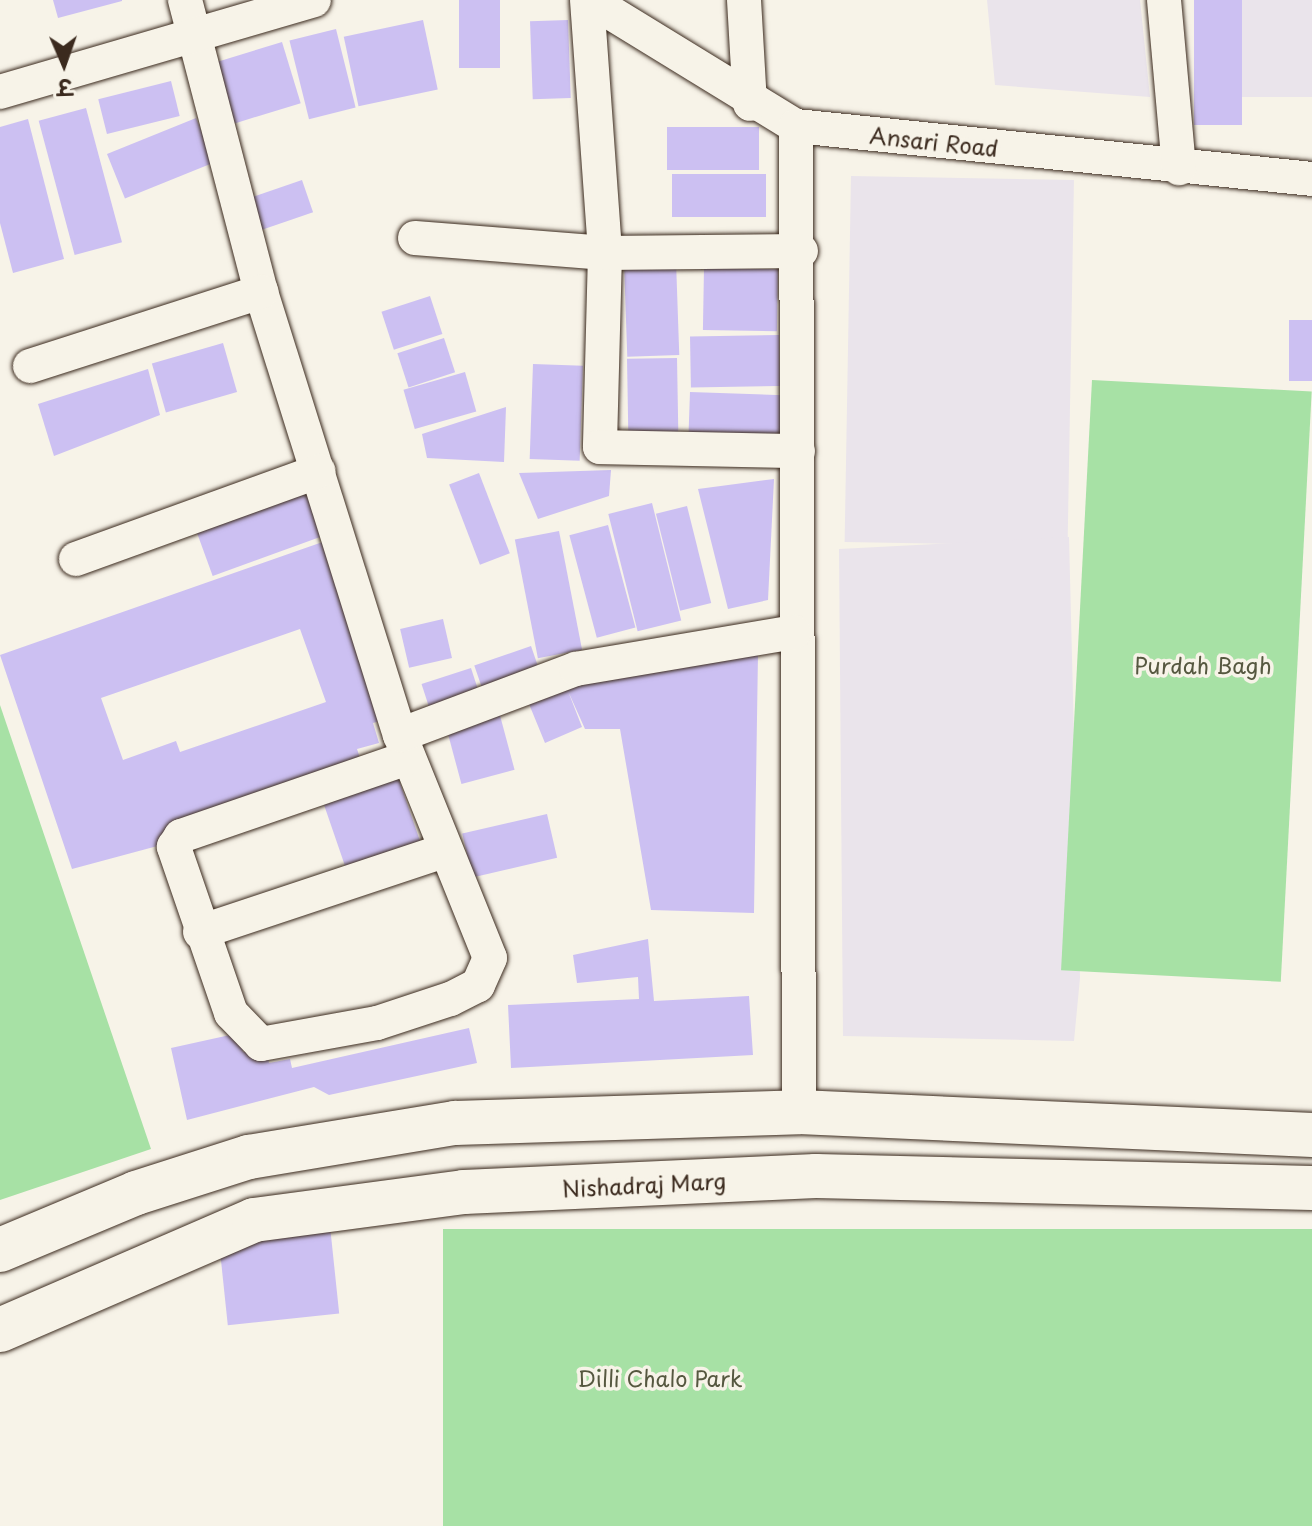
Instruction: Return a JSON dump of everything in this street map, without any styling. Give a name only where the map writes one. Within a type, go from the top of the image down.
[{"type":"main road","points":[[0,1250],[136,1193],[249,1157],[455,1123],[799,1112],[1312,1135]]},
{"type":"main road","name":"Nishadraj Marg","points":[[0,1330],[254,1220],[464,1192],[816,1176],[1312,1188]]},
{"type":"street","points":[[3,81],[190,16],[314,0]]},
{"type":"street","points":[[589,0],[605,253],[600,447],[798,451]]},
{"type":"street","name":"Ansari Road","points":[[589,0],[750,104],[796,126],[1179,168],[1312,179]]},
{"type":"street","points":[[744,0],[750,104]]},
{"type":"street","points":[[1164,0],[1179,168]]},
{"type":"street","points":[[190,16],[261,292],[404,746],[490,958],[478,985],[450,999],[377,1023],[261,1044],[231,1013],[175,863],[181,836],[404,746],[576,669],[794,632]]},
{"type":"street","points":[[796,126],[801,251],[794,632],[799,1112]]},
{"type":"street","points":[[415,238],[605,253],[801,251]]},
{"type":"street","points":[[30,366],[261,292]]},
{"type":"street","points":[[76,559],[319,471]]},
{"type":"street","points":[[200,932],[446,850]]},
{"type":"shaded area","points":[[987,0],[1140,0],[1150,97],[995,85]]},
{"type":"shaded area","points":[[1195,0],[1312,0],[1312,97],[1195,97]]},
{"type":"shaded area","points":[[851,176],[1074,180],[1068,546],[845,542]]},
{"type":"shaded area","points":[[1069,537],[1080,978],[1074,1041],[843,1036],[839,549]]},
{"type":"green space","name":"Purdah Bagh","points":[[1092,380],[1312,392],[1281,982],[1061,970]]},
{"type":"green space","points":[[0,705],[151,1149],[0,1200]]},
{"type":"green space","name":"Dilli Chalo Park","points":[[443,1229],[1312,1229],[1312,1526],[443,1526]]},
{"type":"building","points":[[53,0],[122,0],[122,1],[58,18]]},
{"type":"building","points":[[459,0],[500,0],[500,68],[459,68]]},
{"type":"building","points":[[1194,0],[1242,0],[1242,125],[1194,125]]},
{"type":"building","points":[[423,20],[438,89],[359,106],[344,37]]},
{"type":"building","points":[[568,20],[571,98],[533,99],[530,21]]},
{"type":"building","points":[[336,29],[356,108],[309,119],[289,41]]},
{"type":"building","points":[[282,42],[301,103],[235,123],[216,62]]},
{"type":"building","points":[[171,81],[180,116],[107,134],[98,99]]},
{"type":"building","points":[[86,108],[122,242],[75,255],[39,121]]},
{"type":"building","points":[[196,118],[214,163],[125,198],[107,154]]},
{"type":"building","points":[[28,119],[64,259],[13,273],[0,223],[0,127]]},
{"type":"building","points":[[667,127],[759,127],[759,170],[667,170]]},
{"type":"building","points":[[672,174],[766,174],[766,217],[672,217]]},
{"type":"building","points":[[302,180],[313,212],[259,231],[248,199]]},
{"type":"building","points":[[676,261],[679,355],[627,357],[624,263]]},
{"type":"building","points":[[704,268],[778,269],[777,331],[703,330]]},
{"type":"building","points":[[430,296],[442,334],[394,350],[381,312]]},
{"type":"building","points":[[1289,320],[1312,320],[1312,381],[1289,381]]},
{"type":"building","points":[[779,335],[780,386],[691,388],[690,337]]},
{"type":"building","points":[[444,338],[455,372],[409,387],[397,353]]},
{"type":"building","points":[[223,343],[237,392],[166,412],[152,363]]},
{"type":"building","points":[[677,358],[679,444],[629,445],[627,359]]},
{"type":"building","points":[[533,364],[583,366],[580,461],[530,459]]},
{"type":"building","points":[[148,369],[160,415],[54,456],[38,404]]},
{"type":"building","points":[[465,372],[476,411],[415,429],[403,390]]},
{"type":"building","points":[[690,392],[783,395],[781,446],[688,443]]},
{"type":"building","points":[[506,407],[504,462],[427,458],[422,434]]},
{"type":"building","points":[[611,470],[609,496],[538,519],[519,473]]},
{"type":"building","points":[[479,473],[510,553],[480,565],[449,484]]},
{"type":"building","points":[[774,479],[768,600],[728,609],[698,489]]},
{"type":"building","points":[[314,486],[331,533],[213,576],[196,529]]},
{"type":"building","points":[[652,503],[681,620],[638,631],[608,514]]},
{"type":"building","points":[[687,506],[711,603],[680,611],[656,514]]},
{"type":"building","points":[[608,525],[635,627],[597,638],[569,535]]},
{"type":"building","points":[[559,531],[582,650],[538,658],[515,540]]},
{"type":"building","points":[[334,538],[387,719],[373,723],[379,743],[357,749],[363,767],[176,841],[72,869],[0,655]],"holes":[[[300,629],[326,702],[180,752],[176,741],[123,760],[101,698]]]},
{"type":"building","points":[[443,619],[452,658],[409,668],[400,629]]},
{"type":"building","points":[[531,646],[541,675],[484,695],[474,666]]},
{"type":"building","points":[[758,654],[754,913],[651,910],[620,729],[585,729],[568,691],[582,727],[545,743],[529,704],[563,680]]},
{"type":"building","points":[[471,668],[481,698],[431,715],[422,684]]},
{"type":"building","points":[[498,708],[515,770],[461,784],[445,722]]},
{"type":"building","points":[[398,777],[422,848],[348,874],[323,803]]},
{"type":"building","points":[[547,814],[557,858],[472,877],[462,834]]},
{"type":"building","points":[[648,939],[654,1001],[749,996],[753,1055],[511,1068],[508,1005],[639,999],[638,977],[577,983],[573,955]]},
{"type":"building","points":[[469,1028],[477,1063],[329,1095],[314,1087],[187,1120],[171,1048],[239,1033],[243,1052],[266,1047],[269,1063],[290,1059],[292,1068]]},
{"type":"building","points":[[330,1226],[339,1314],[228,1325],[219,1238]]}]
